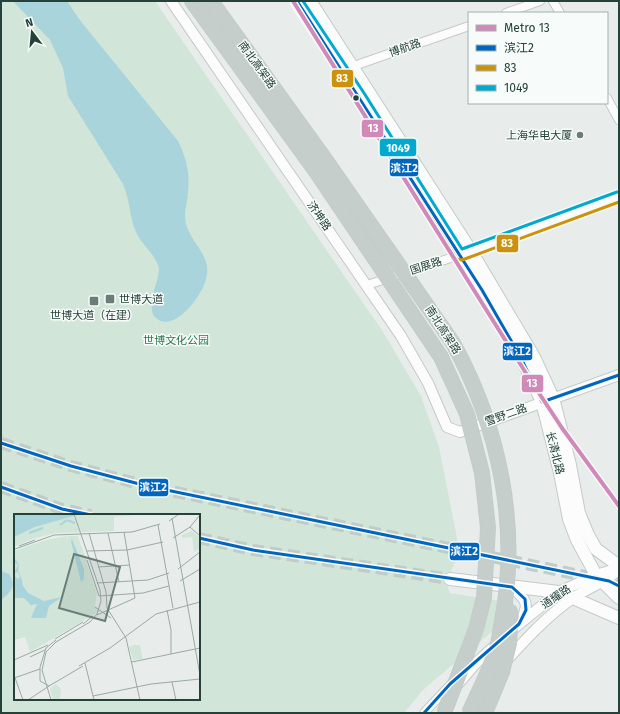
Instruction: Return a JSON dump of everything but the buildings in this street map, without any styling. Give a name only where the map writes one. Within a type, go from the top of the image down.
[{"type":"highway","name":"南北高架路","points":[[192,1],[315,170],[440,357],[467,414],[482,473],[488,528],[487,566],[484,597],[476,629],[444,713]]},
{"type":"highway","name":"南北高架路","points":[[211,1],[372,226],[452,342],[469,373],[487,418],[504,487],[508,523],[508,570],[505,602],[496,651],[470,713]]},
{"type":"highway","points":[[485,713],[502,672],[509,643],[511,607],[508,570]]},
{"type":"main road","name":"长清北路","points":[[297,1],[346,69]]},
{"type":"main road","name":"长清北路","points":[[310,1],[360,96],[534,357],[553,398],[570,465],[579,513],[588,535],[596,549],[619,568]]},
{"type":"main road","name":"长清北路","points":[[465,253],[524,363],[542,402],[560,473],[569,519],[586,559],[599,579],[619,598]]},
{"type":"main road","points":[[450,579],[559,592],[619,618]]},
{"type":"street","name":"济坤路","points":[[171,1],[367,285],[415,359],[447,427],[460,432]]},
{"type":"street","points":[[509,12],[540,1]]},
{"type":"street","points":[[553,1],[559,12]]},
{"type":"street","name":"博航路","points":[[346,69],[468,26]]},
{"type":"street","points":[[608,100],[619,120]]},
{"type":"street","name":"国展路","points":[[367,285],[465,253],[619,197]]},
{"type":"street","name":"雪野二路","points":[[460,432],[619,375]]},
{"type":"street","name":"通耀路","points":[[465,713],[493,676],[522,643],[573,598],[599,579],[619,568]]},
{"type":"street","name":"通耀路","points":[[440,713],[461,680],[477,662],[519,624],[559,592],[599,579]]},
{"type":"street","points":[[512,587],[525,599],[526,610],[519,624]]},
{"type":"street","points":[[424,713],[450,684],[477,662]]},
{"type":"green space","name":"世博文化公园","points":[[1,1],[155,1],[382,330],[421,396],[439,447],[460,553],[451,571],[448,588],[450,593],[513,603],[516,608],[513,614],[424,689],[404,713],[1,713]]},
{"type":"water","points":[[13,1],[67,1],[79,19],[178,141],[188,171],[188,195],[185,215],[186,224],[204,257],[207,264],[207,271],[204,286],[195,301],[182,315],[175,319],[168,322],[161,321],[153,314],[151,305],[159,268],[155,258],[136,232],[123,184],[68,96],[63,68],[50,40]]},
{"type":"water","points":[[1,571],[9,574],[13,585],[8,594],[1,600]]},
{"type":"tunnel","points":[[1,443],[71,466],[147,486],[609,581],[619,586]]},
{"type":"tunnel","points":[[1,487],[62,509],[86,514]]},
{"type":"tunnel","points":[[200,538],[253,550],[450,579]]},
{"type":"metro line","name":"13","points":[[293,1],[529,378],[562,428],[619,506]]},
{"type":"transit line","name":"滨江2","points":[[297,1],[482,290],[520,356],[542,402],[619,375]]},
{"type":"transit line","name":"1049","points":[[303,1],[364,93],[462,249],[617,192]]},
{"type":"transit line","name":"83","points":[[293,4],[356,99],[457,259],[462,260],[619,202]]},
{"type":"transit line","name":"滨江2","points":[[1,443],[71,466],[147,486],[609,581],[619,586]]},
{"type":"transit line","name":"滨江2","points":[[1,487],[62,509],[86,514]]},
{"type":"transit line","name":"滨江2","points":[[200,538],[253,550],[512,587],[525,599],[526,610],[519,624],[450,684],[424,713]]},
{"type":"place","name":"上海华电大厦","points":[[580,135]]},
{"type":"place","name":"世博大道","points":[[110,299]]},
{"type":"place","name":"世博大道（在建）","points":[[94,301]]}]
